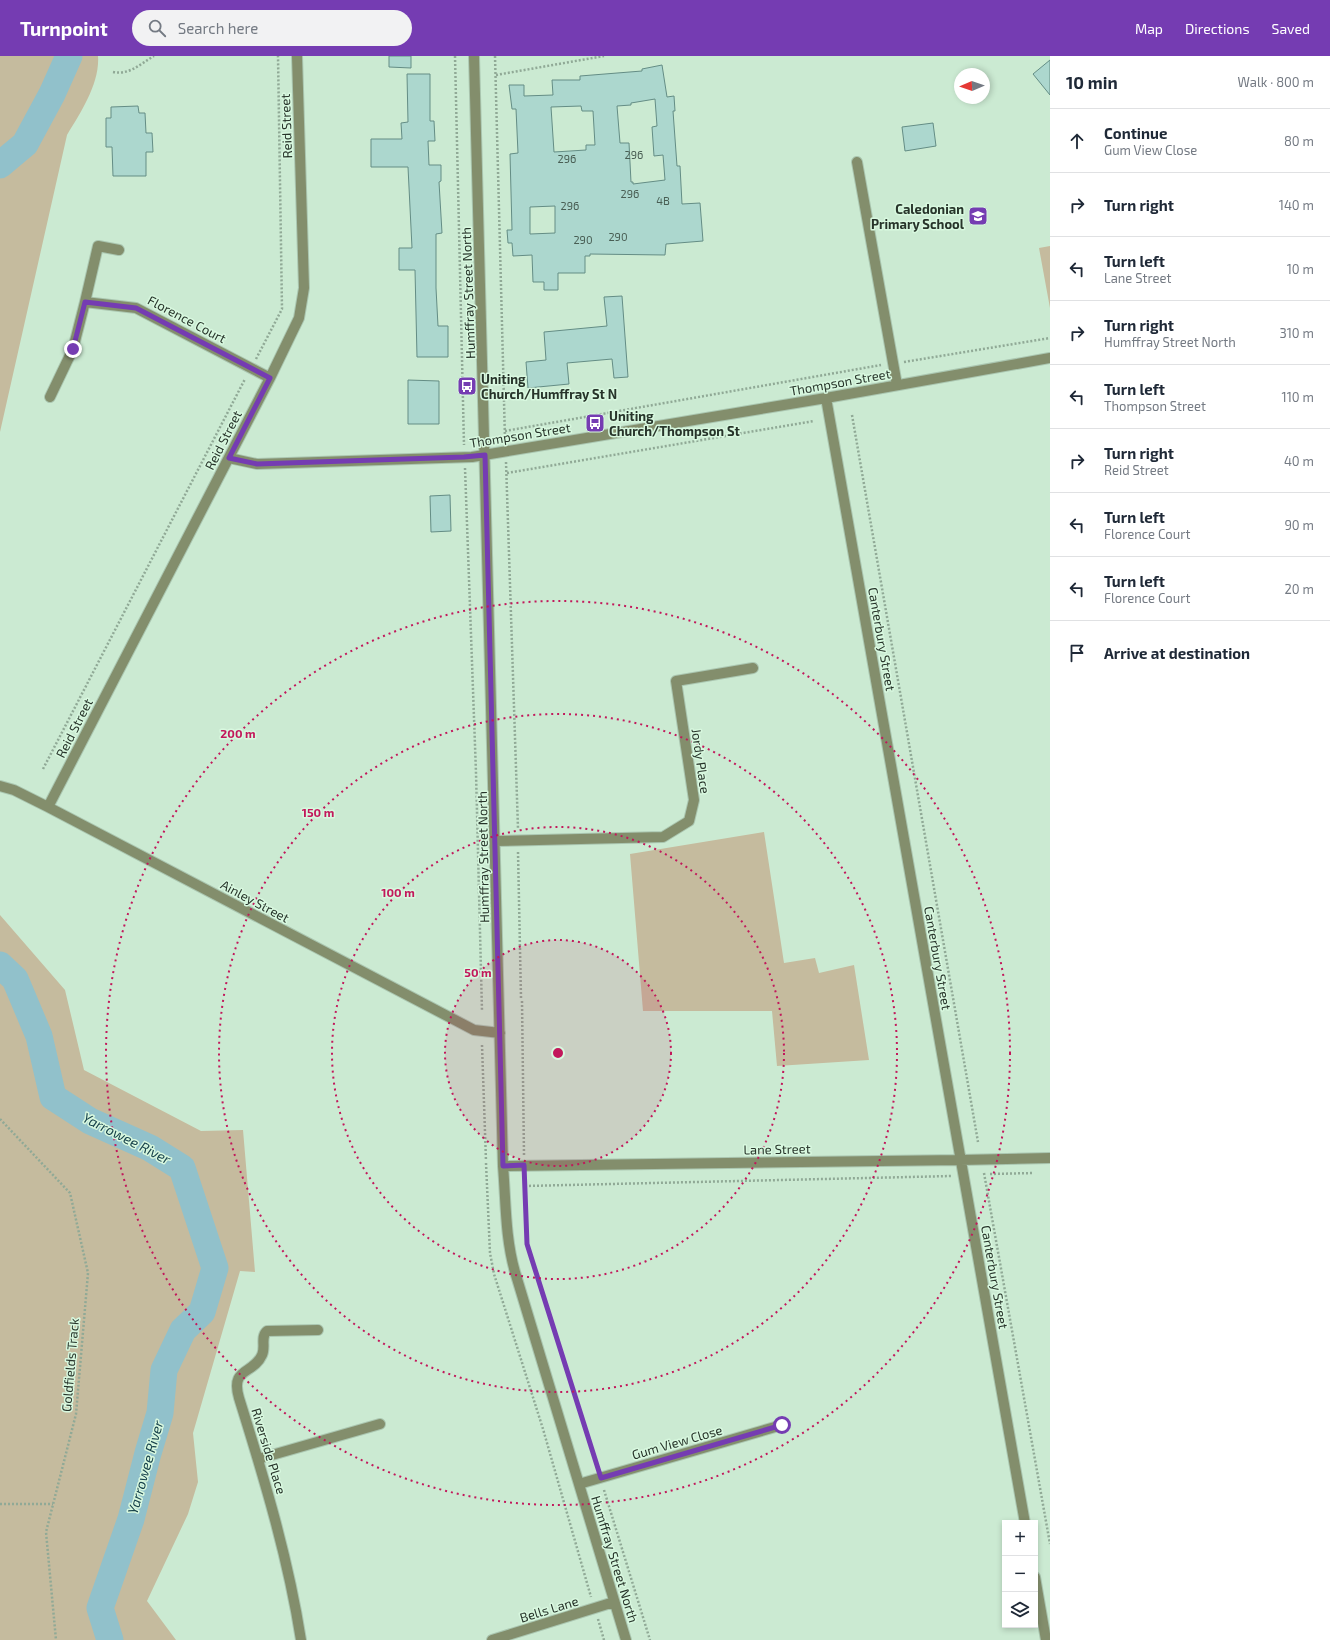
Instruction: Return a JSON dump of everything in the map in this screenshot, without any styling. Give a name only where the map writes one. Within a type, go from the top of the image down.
[{"type":"street","name":"Reid Street","points":[[48,807],[229,458],[295,327],[303,300],[304,288],[297,56]]},
{"type":"street","name":"Humffray Street North","points":[[474,56],[503,1166],[507,1232],[510,1255],[626,1640]]},
{"type":"street","points":[[857,162],[897,384]]},
{"type":"street","points":[[50,398],[73,349],[98,246],[119,250]]},
{"type":"street","name":"Florence Court","points":[[85,302],[136,308],[270,378]]},
{"type":"street","name":"Thompson Street","points":[[229,458],[257,464],[485,455],[826,398],[897,384],[1050,358]]},
{"type":"street","name":"Canterbury Street","points":[[826,398],[1024,1520]]},
{"type":"street","name":"Jordy Place","points":[[495,841],[663,837],[689,821],[694,800],[676,681],[753,668]]},
{"type":"street","name":"Ainley Street","points":[[0,786],[14,790],[48,807],[474,1030],[500,1033]]},
{"type":"street","name":"Lane Street","points":[[503,1166],[1050,1158]]},
{"type":"street","name":"Riverside Place","points":[[301,1640],[291,1583],[281,1541],[237,1390],[238,1378],[259,1360],[263,1354],[263,1336],[267,1331],[318,1330]]},
{"type":"street","points":[[258,1459],[380,1424]]},
{"type":"street","name":"Gum View Close","points":[[579,1484],[782,1425]]},
{"type":"street","points":[[1038,1592],[1046,1640]]},
{"type":"street","name":"Bells Lane","points":[[492,1640],[614,1602]]},
{"type":"path","points":[[113,72],[121,73],[130,71],[154,56]]},
{"type":"path","points":[[43,769],[282,309],[278,56]]},
{"type":"path","points":[[455,56],[464,457],[476,773],[482,1011]]},
{"type":"path","points":[[495,56],[505,452],[507,473],[518,840],[524,1165],[527,1244],[601,1478],[650,1640]]},
{"type":"path","points":[[496,75],[604,56]]},
{"type":"path","points":[[505,431],[1050,338]]},
{"type":"path","points":[[852,415],[978,1142]]},
{"type":"path","points":[[507,473],[814,421]]},
{"type":"path","points":[[482,1045],[490,1254],[494,1274],[543,1429],[604,1640]]},
{"type":"path","name":"Goldfields Track","points":[[0,1118],[70,1193],[88,1272],[76,1414],[46,1532],[56,1640]]},
{"type":"path","points":[[984,1173],[1050,1544]]},
{"type":"path","points":[[990,1174],[1034,1173]]},
{"type":"path","points":[[525,1186],[952,1176]]},
{"type":"path","points":[[0,1504],[53,1504]]},
{"type":"shaded area","points":[[0,56],[98,56],[98,66],[93,87],[67,135],[0,432]]},
{"type":"shaded area","points":[[1050,246],[1050,308],[1039,248]]},
{"type":"shaded area","points":[[764,832],[784,963],[815,958],[819,973],[854,965],[869,1060],[777,1066],[772,1011],[643,1011],[630,854]]},
{"type":"shaded area","points":[[0,915],[65,990],[84,1070],[201,1131],[243,1130],[255,1272],[240,1271],[193,1433],[198,1482],[188,1514],[147,1601],[176,1640],[0,1640]]},
{"type":"building","points":[[389,56],[411,56],[411,68],[389,67]]},
{"type":"building","points":[[1050,60],[1050,95],[1033,74]]},
{"type":"building","points":[[662,65],[667,97],[674,96],[675,111],[673,111],[677,166],[680,166],[682,204],[700,203],[703,241],[666,244],[665,255],[590,254],[590,256],[585,256],[585,273],[558,273],[558,290],[544,290],[544,282],[533,282],[532,255],[513,256],[512,243],[508,243],[507,230],[512,230],[510,154],[518,153],[516,109],[512,109],[509,85],[524,85],[524,96],[553,95],[552,80],[580,80],[580,76],[642,71],[642,69]],"holes":[[[655,99],[657,126],[652,127],[654,156],[663,155],[665,180],[633,184],[633,182],[631,182],[629,143],[620,143],[617,106],[631,105],[631,103]],[[581,106],[582,111],[593,111],[595,145],[586,145],[586,150],[554,152],[551,107]],[[555,206],[555,233],[530,234],[530,207]]]},
{"type":"building","points":[[407,74],[430,74],[430,121],[434,121],[435,141],[428,141],[429,165],[441,165],[441,181],[439,182],[442,233],[436,234],[438,326],[448,326],[448,357],[417,357],[415,270],[399,270],[399,248],[412,248],[408,167],[371,167],[371,139],[402,139],[401,123],[408,122]]},
{"type":"building","points":[[138,106],[139,113],[145,113],[146,133],[152,133],[153,152],[146,152],[146,176],[113,176],[112,147],[106,147],[106,118],[111,118],[111,107]]},
{"type":"building","points":[[933,123],[936,146],[905,151],[902,127]]},
{"type":"building","points":[[622,296],[628,377],[614,378],[612,359],[567,363],[569,384],[528,388],[526,362],[546,360],[544,332],[607,326],[604,297]]},
{"type":"building","points":[[408,380],[439,381],[439,424],[408,424]]},
{"type":"building","points":[[450,495],[451,531],[431,532],[430,496]]},
{"type":"waterway","name":"Yarrowee River","points":[[0,165],[25,144],[52,94],[69,56]]},
{"type":"waterway","name":"Yarrowee River","points":[[0,965],[15,979],[39,1036],[53,1097],[90,1121],[150,1148],[182,1168],[215,1268],[202,1312],[183,1330],[164,1370],[160,1413],[131,1519],[100,1608],[110,1640]]},
{"type":"place","name":"Caledonian Primary School","points":[[978,216]]},
{"type":"place","name":"Uniting Church/Humffray St N","points":[[467,386]]},
{"type":"place","name":"Uniting Church/Thompson St","points":[[595,423]]},
{"type":"route","points":[[73,349],[85,302],[136,308],[270,378],[229,458],[257,464],[485,455],[503,1166],[524,1165],[527,1244],[601,1478],[782,1425]]}]
